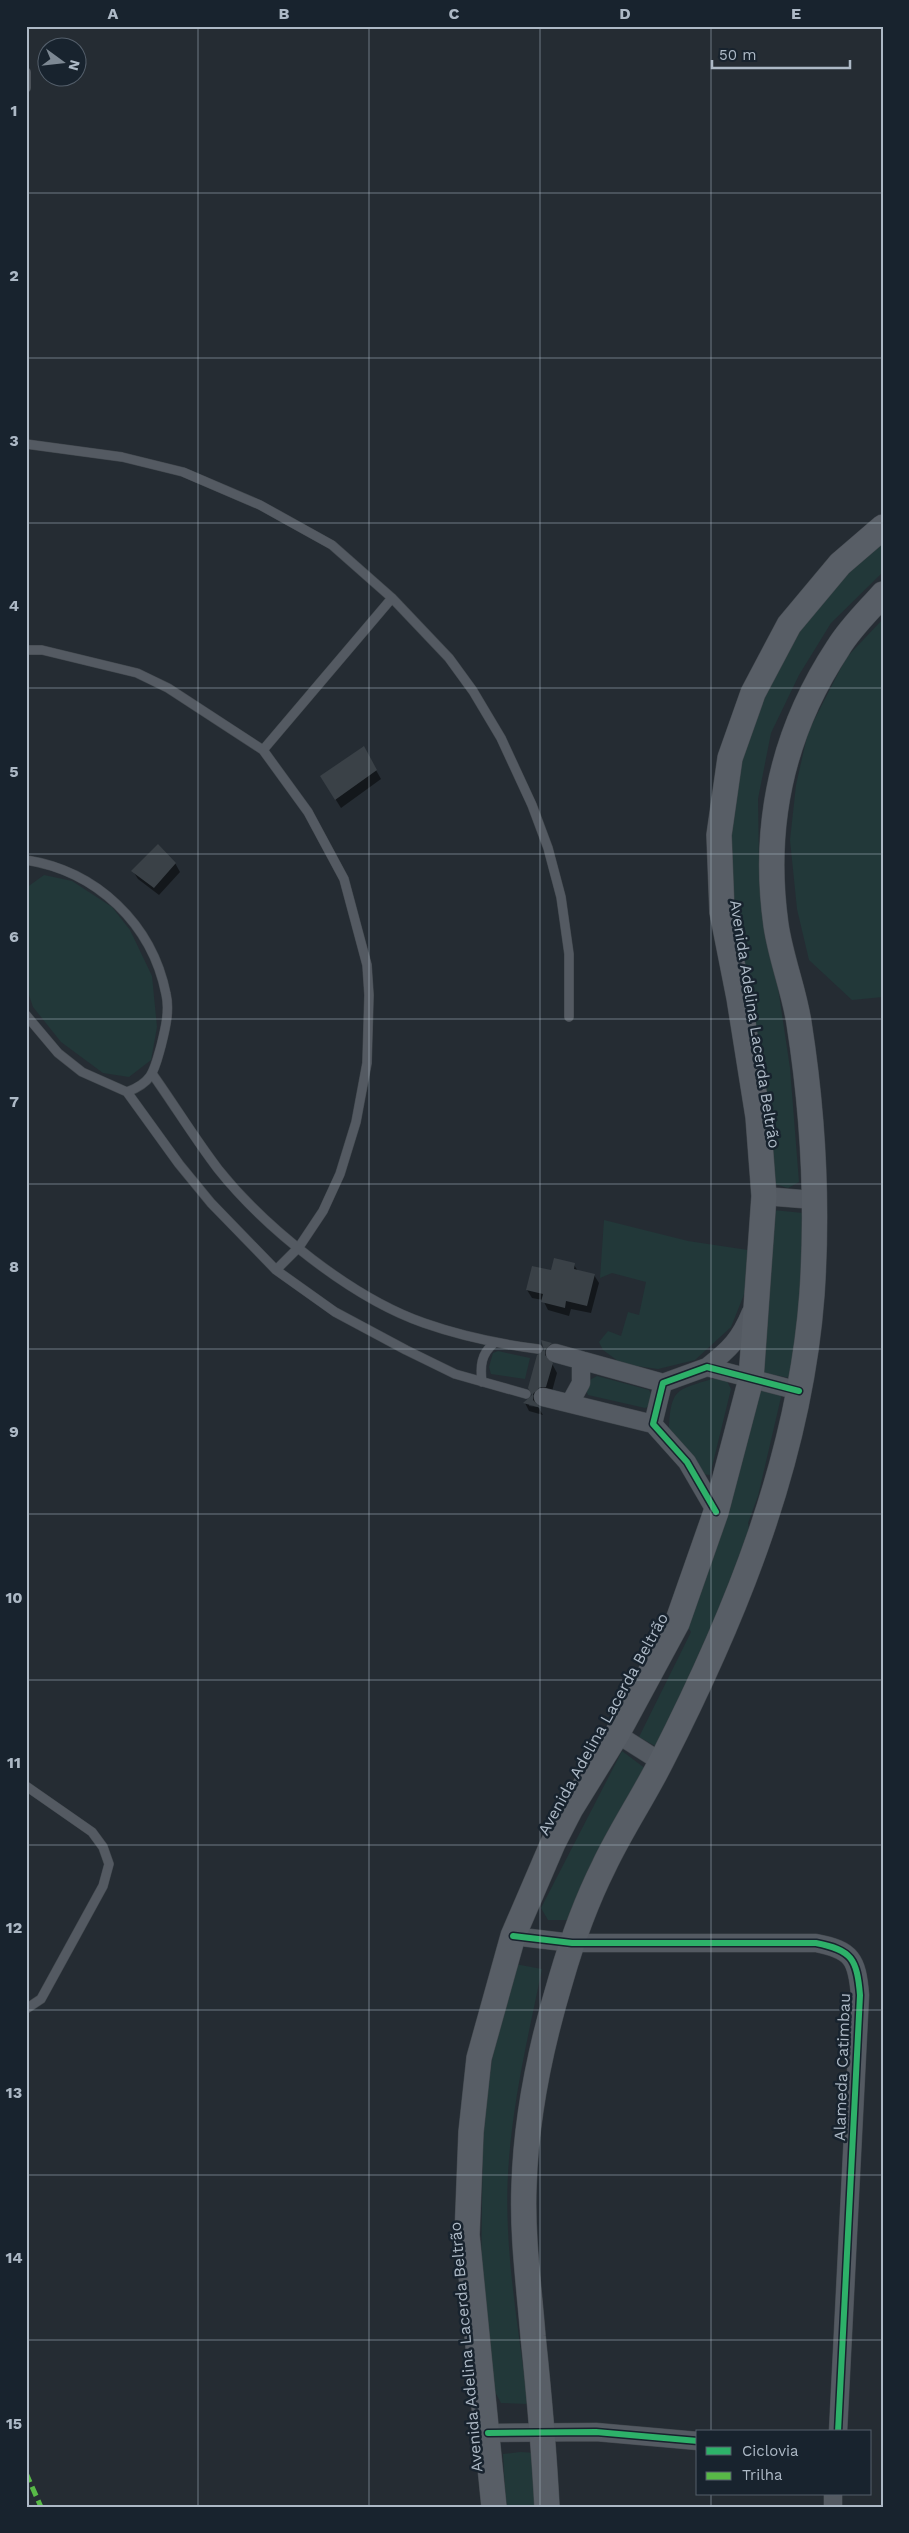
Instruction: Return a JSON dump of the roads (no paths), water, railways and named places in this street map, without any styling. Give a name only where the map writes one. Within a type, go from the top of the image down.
[{"type":"main road","name":"Avenida Adelina Lacerda Beltrão","points":[[494,2507],[467,2235],[471,2132],[480,2058],[513,1936],[553,1843],[570,1810],[617,1734],[677,1623],[716,1512],[751,1379],[764,1196],[758,1117],[739,998],[722,912],[720,835],[730,758],[753,693],[789,625],[840,564],[883,527]]},
{"type":"main road","points":[[547,2507],[543,2432],[525,2246],[524,2183],[532,2103],[545,2036],[572,1944],[603,1868],[661,1762],[720,1641],[762,1529],[799,1391],[812,1295],[814,1200],[812,1139],[799,1021],[777,932],[770,852],[776,800],[792,740],[803,713],[838,646],[883,594]]},
{"type":"street","points":[[764,1196],[814,1200]]},
{"type":"street","points":[[556,1354],[664,1383],[707,1367],[729,1350],[740,1337],[758,1292]]},
{"type":"street","points":[[570,1403],[581,1383],[581,1360]]},
{"type":"street","points":[[707,1367],[799,1391]]},
{"type":"street","points":[[653,1424],[664,1383]]},
{"type":"street","points":[[535,1396],[653,1424],[687,1462],[716,1512]]},
{"type":"street","points":[[617,1734],[661,1762]]},
{"type":"street","points":[[513,1936],[572,1944]]},
{"type":"street","name":"Alameda Catimbau","points":[[572,1944],[816,1943],[836,1947],[851,1956],[858,1975],[860,1995],[838,2430]]},
{"type":"street","points":[[488,2433],[596,2432],[696,2441]]},
{"type":"lane","points":[[26,72],[26,88]]},
{"type":"lane","points":[[26,444],[122,457],[183,472],[260,505],[332,545],[392,598],[449,658],[473,691],[501,738],[532,805],[548,848],[562,897],[569,954],[569,1017]]},
{"type":"lane","points":[[263,750],[392,598]]},
{"type":"lane","points":[[26,650],[42,650],[136,673],[168,688],[263,750],[308,812],[344,879],[367,965],[369,995],[367,1063],[356,1122],[340,1174],[327,1204],[298,1247],[276,1270]]},
{"type":"lane","points":[[26,860],[47,863],[94,884],[118,904],[140,929],[157,964],[167,995],[166,1026],[153,1075],[140,1088],[127,1092]]},
{"type":"lane","points":[[26,1015],[58,1053],[82,1072],[127,1092],[178,1164],[211,1203],[276,1270],[335,1312],[455,1374],[535,1396]]},
{"type":"lane","points":[[153,1075],[219,1169],[257,1211],[298,1247],[336,1275],[374,1300],[422,1322],[494,1343],[538,1350]]},
{"type":"lane","points":[[482,1382],[481,1362],[486,1350],[494,1343]]},
{"type":"lane","points":[[26,1786],[92,1832],[103,1847],[108,1864],[103,1886],[41,1999],[26,2009]]}]
